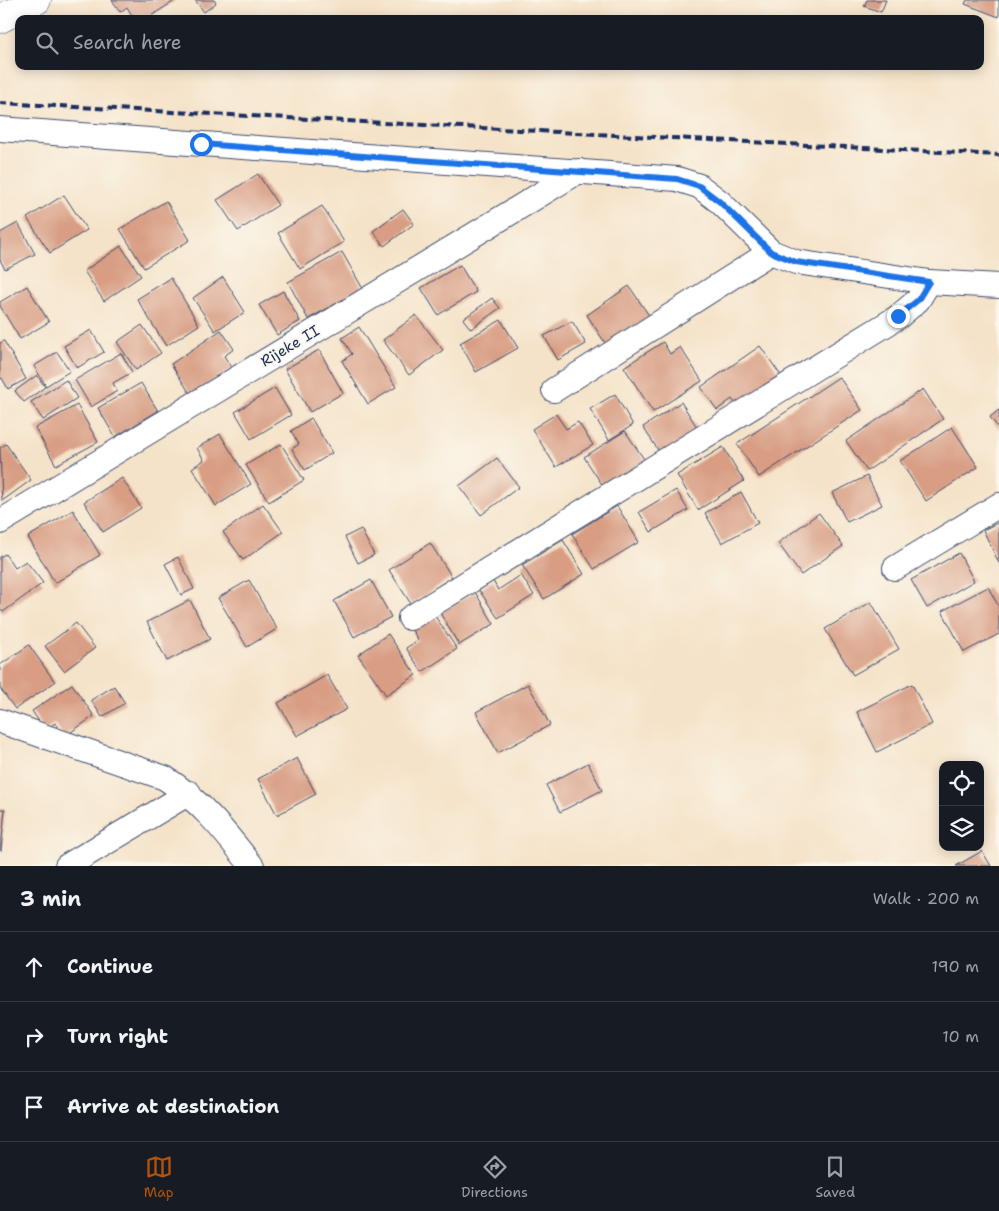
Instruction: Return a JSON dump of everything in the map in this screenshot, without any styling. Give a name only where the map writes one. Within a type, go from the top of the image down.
[{"type":"street","points":[[0,19],[37,0]]},
{"type":"street","points":[[0,128],[579,170],[677,179],[699,186],[720,202],[771,252],[796,262],[929,282],[999,286]]},
{"type":"street","name":"Rijeke II","points":[[0,522],[579,170]]},
{"type":"street","points":[[554,390],[771,252]]},
{"type":"street","points":[[410,618],[898,316],[918,300],[929,282]]},
{"type":"street","points":[[895,568],[999,505]]},
{"type":"street","points":[[0,721],[165,778],[188,793],[218,823],[252,866]]},
{"type":"street","points":[[67,866],[188,793]]},
{"type":"building","points":[[112,0],[176,0],[152,15],[132,15],[127,7],[120,12]]},
{"type":"building","points":[[195,0],[214,0],[216,3],[204,12]]},
{"type":"building","points":[[867,0],[886,0],[881,12],[864,6]]},
{"type":"building","points":[[967,0],[999,0],[999,17],[965,4]]},
{"type":"building","points":[[258,174],[278,205],[238,231],[217,200]]},
{"type":"building","points":[[64,195],[87,230],[50,253],[27,218]]},
{"type":"building","points":[[166,201],[190,240],[144,268],[120,229]]},
{"type":"building","points":[[322,206],[344,242],[300,269],[278,233]]},
{"type":"building","points":[[403,209],[414,224],[384,246],[373,231]]},
{"type":"building","points":[[18,223],[35,254],[5,269],[0,260],[0,233]]},
{"type":"building","points":[[121,246],[141,276],[104,301],[84,271]]},
{"type":"building","points":[[342,252],[363,289],[308,319],[288,282]]},
{"type":"building","points":[[460,265],[476,292],[438,315],[421,288]]},
{"type":"building","points":[[223,277],[245,312],[215,331],[193,298]]},
{"type":"building","points":[[171,278],[199,325],[166,346],[137,299]]},
{"type":"building","points":[[27,286],[49,322],[20,339],[0,306],[0,302]]},
{"type":"building","points":[[629,286],[650,317],[607,346],[587,315]]},
{"type":"building","points":[[283,291],[300,321],[277,335],[259,305]]},
{"type":"building","points":[[492,298],[500,308],[471,329],[463,319]]},
{"type":"building","points":[[416,315],[443,350],[409,375],[383,340]]},
{"type":"building","points":[[501,320],[518,348],[476,372],[460,343]]},
{"type":"building","points":[[572,321],[586,344],[558,360],[544,336]]},
{"type":"building","points":[[142,325],[161,353],[136,370],[117,342]]},
{"type":"building","points":[[359,327],[396,387],[368,404],[342,361],[352,354],[342,338]]},
{"type":"building","points":[[91,330],[104,352],[77,368],[64,346]]},
{"type":"building","points":[[221,330],[234,349],[224,356],[232,368],[191,395],[171,364]]},
{"type":"building","points":[[4,341],[26,379],[8,389],[2,378],[0,379],[0,343]]},
{"type":"building","points":[[663,342],[670,354],[680,347],[702,381],[653,412],[624,367]]},
{"type":"building","points":[[760,346],[782,377],[738,407],[732,399],[717,410],[701,387]]},
{"type":"building","points":[[319,350],[343,393],[310,412],[285,369]]},
{"type":"building","points":[[57,352],[70,371],[46,386],[34,366]]},
{"type":"building","points":[[121,353],[132,372],[113,383],[117,391],[91,407],[75,380]]},
{"type":"building","points":[[37,375],[45,387],[24,402],[15,391]]},
{"type":"building","points":[[839,377],[862,410],[759,477],[737,444]]},
{"type":"building","points":[[66,380],[77,398],[43,420],[31,402]]},
{"type":"building","points":[[141,383],[158,411],[115,437],[98,408]]},
{"type":"building","points":[[275,388],[291,415],[251,439],[235,412]]},
{"type":"building","points":[[923,389],[943,419],[867,471],[846,441]]},
{"type":"building","points":[[615,394],[633,425],[609,440],[590,409]]},
{"type":"building","points":[[681,402],[700,432],[662,456],[643,427]]},
{"type":"building","points":[[77,405],[98,442],[56,465],[35,428]]},
{"type":"building","points":[[999,410],[999,429],[990,417]]},
{"type":"building","points":[[556,414],[566,429],[578,422],[593,445],[556,467],[532,429]]},
{"type":"building","points":[[311,418],[332,453],[305,470],[292,449],[299,444],[291,431]]},
{"type":"building","points":[[952,427],[978,467],[926,501],[900,461]]},
{"type":"building","points":[[625,431],[646,462],[605,489],[584,457]]},
{"type":"building","points":[[220,434],[251,484],[216,506],[192,468],[204,460],[197,448]]},
{"type":"building","points":[[6,444],[31,480],[2,501],[0,448]]},
{"type":"building","points":[[281,444],[304,480],[269,502],[246,465]]},
{"type":"building","points":[[723,447],[744,481],[698,510],[677,475]]},
{"type":"building","points":[[497,458],[519,487],[481,515],[459,486]]},
{"type":"building","points":[[867,476],[882,505],[847,522],[832,493]]},
{"type":"building","points":[[122,478],[141,508],[103,532],[84,502]]},
{"type":"building","points":[[676,490],[688,510],[651,532],[639,512]]},
{"type":"building","points":[[741,492],[758,523],[722,543],[705,513]]},
{"type":"building","points":[[263,504],[283,532],[243,560],[223,532]]},
{"type":"building","points":[[617,506],[639,542],[594,569],[572,534]]},
{"type":"building","points":[[73,510],[100,555],[55,583],[28,537]]},
{"type":"building","points":[[819,513],[843,546],[801,575],[778,543]]},
{"type":"building","points":[[999,522],[999,563],[983,530]]},
{"type":"building","points":[[361,529],[374,555],[358,563],[345,537]]},
{"type":"building","points":[[563,540],[584,574],[544,599],[522,565]]},
{"type":"building","points":[[430,543],[452,577],[411,604],[389,570]]},
{"type":"building","points":[[959,553],[974,581],[927,608],[911,580]]},
{"type":"building","points":[[5,554],[15,568],[26,561],[43,583],[3,612],[0,609],[0,557]]},
{"type":"building","points":[[178,557],[194,589],[181,595],[165,564]]},
{"type":"building","points":[[521,575],[534,595],[498,618],[479,590],[493,581],[498,590]]},
{"type":"building","points":[[249,580],[277,629],[247,647],[218,598]]},
{"type":"building","points":[[371,580],[391,617],[354,637],[334,601]]},
{"type":"building","points":[[988,587],[999,607],[999,634],[964,652],[942,611]]},
{"type":"building","points":[[475,592],[494,624],[459,645],[440,613]]},
{"type":"building","points":[[190,600],[210,639],[167,661],[147,622]]},
{"type":"building","points":[[871,602],[899,649],[853,675],[825,629]]},
{"type":"building","points":[[435,616],[457,649],[422,672],[406,648],[418,640],[412,630]]},
{"type":"building","points":[[76,623],[95,648],[64,671],[45,646]]},
{"type":"building","points":[[388,634],[416,675],[386,695],[358,655]]},
{"type":"building","points":[[29,645],[55,682],[15,709],[0,688],[0,665]]},
{"type":"building","points":[[327,675],[347,709],[297,736],[278,703]]},
{"type":"building","points":[[72,684],[94,716],[64,737],[55,723],[45,730],[32,711]]},
{"type":"building","points":[[528,684],[550,725],[498,753],[476,712]]},
{"type":"building","points":[[912,684],[932,724],[877,752],[857,712]]},
{"type":"building","points":[[114,686],[125,703],[102,717],[91,700]]},
{"type":"building","points":[[297,758],[316,794],[277,815],[258,779]]},
{"type":"building","points":[[588,763],[602,790],[560,812],[546,785]]},
{"type":"building","points":[[0,809],[5,809],[1,851],[0,850]]},
{"type":"building","points":[[982,851],[991,866],[956,866]]},
{"type":"railway","points":[[0,103],[999,155]]},
{"type":"route","points":[[201,144],[579,170],[677,179],[699,186],[720,202],[771,252],[783,258],[796,262],[929,282],[918,300],[898,316]]}]
